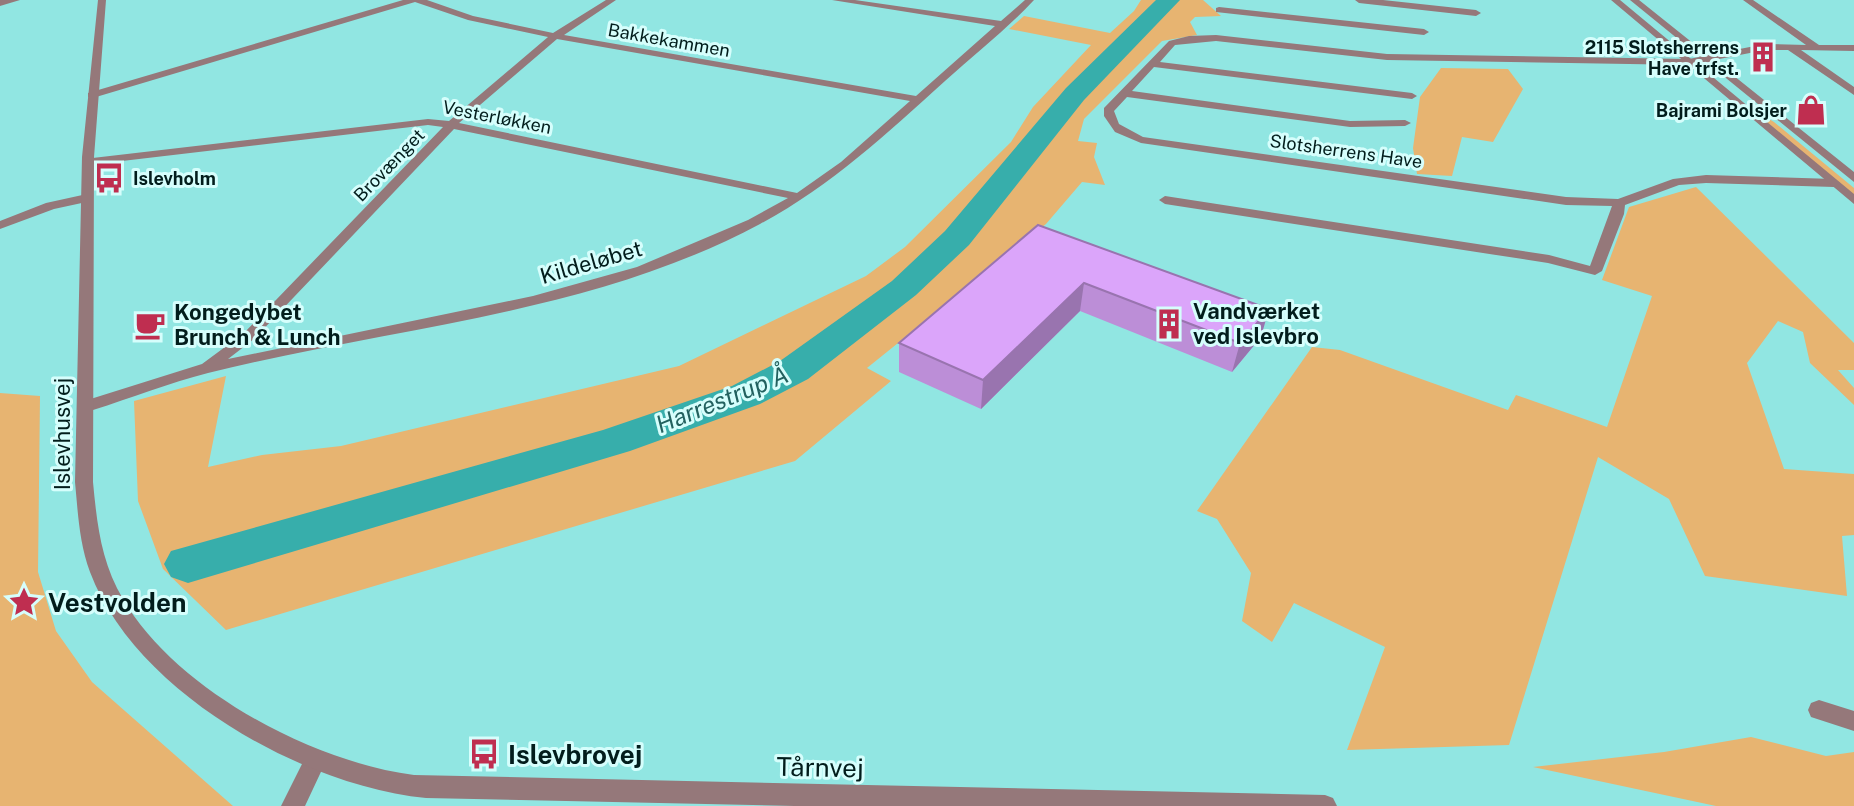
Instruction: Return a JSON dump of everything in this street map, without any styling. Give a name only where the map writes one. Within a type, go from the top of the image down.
[{"type":"street","points":[[0,3],[16,0]]},
{"type":"street","name":"Islevhusvej","points":[[102,0],[88,161],[84,482],[88,534],[98,570],[117,610],[143,645],[179,680],[223,712],[316,759]]},
{"type":"street","points":[[92,95],[416,0]]},
{"type":"street","name":"Bakkekammen","points":[[416,0],[471,18],[555,36],[917,99]]},
{"type":"street","name":"Brovænget","points":[[204,369],[249,336],[453,125],[555,36],[612,0]]},
{"type":"street","points":[[836,0],[1002,24]]},
{"type":"street","name":"Kildeløbet","points":[[87,406],[204,369],[535,300],[642,270],[753,223],[800,197],[845,165],[1030,0]]},
{"type":"street","points":[[1359,0],[1476,13]]},
{"type":"street","points":[[1615,0],[1854,200]]},
{"type":"street","points":[[1634,0],[1854,178]]},
{"type":"street","points":[[1747,0],[1817,48]]},
{"type":"street","points":[[1431,8],[1420,43],[1431,58]]},
{"type":"street","points":[[1219,10],[1424,32]]},
{"type":"street","name":"Slotsherrens Have","points":[[1834,183],[1706,179],[1677,182],[1619,203],[1566,201],[1141,140],[1123,134],[1108,120],[1108,110],[1172,43],[1204,38],[1358,55],[1689,62],[1765,47],[1854,48]]},
{"type":"street","points":[[1790,47],[1854,92]]},
{"type":"street","points":[[1153,64],[1412,96]]},
{"type":"street","name":"Slotsherrens Have","points":[[1124,93],[1350,124],[1405,123]]},
{"type":"street","name":"Vesterløkken","points":[[88,161],[428,122],[800,197]]},
{"type":"street","points":[[0,225],[50,206],[87,198]]},
{"type":"street","points":[[1165,200],[1549,259],[1595,271],[1618,214],[1619,203]]},
{"type":"street","points":[[1819,710],[1854,721]]},
{"type":"street","points":[[293,806],[316,759]]},
{"type":"street","name":"Tårnvej","points":[[316,759],[399,784],[504,789],[1325,806]]},
{"type":"shaded area","points":[[1141,0],[1203,0],[1221,16],[1195,17],[1190,22],[1197,35],[1162,41],[1084,119],[1078,141],[1097,143],[1094,157],[1105,185],[1082,182],[1046,224],[867,368],[891,381],[795,461],[226,630],[163,569],[138,501],[134,401],[226,376],[208,467],[262,455],[341,446],[679,366],[866,276],[905,247],[1011,142],[1033,107],[1091,45],[1009,29],[1024,16],[1110,33],[1134,11]]},
{"type":"shaded area","points":[[1441,68],[1508,69],[1523,89],[1493,142],[1462,137],[1452,176],[1417,174],[1413,148],[1420,97]]},
{"type":"shaded area","points":[[1746,105],[1774,122],[1854,188],[1854,196]]},
{"type":"shaded area","points":[[1696,187],[1854,343],[1854,370],[1838,370],[1854,388],[1854,405],[1810,363],[1803,332],[1778,321],[1747,363],[1784,469],[1854,474],[1854,535],[1842,536],[1847,596],[1705,576],[1669,499],[1598,457],[1509,745],[1347,750],[1385,647],[1294,603],[1272,642],[1242,621],[1251,573],[1217,519],[1197,511],[1312,347],[1340,350],[1508,410],[1516,395],[1607,427],[1652,296],[1602,280],[1629,207]]},
{"type":"shaded area","name":"Vestvolden","points":[[0,393],[40,396],[38,572],[56,631],[92,682],[233,806],[0,806]]},
{"type":"shaded area","points":[[1751,737],[1826,756],[1854,752],[1854,806],[1716,806],[1533,767],[1664,752]]},
{"type":"building","points":[[1038,225],[1269,309],[1240,343],[1084,283],[983,380],[899,343]]},
{"type":"waterway","name":"Harrestrup Å","points":[[188,564],[615,441],[746,395],[794,370],[904,288],[957,238],[1075,94],[1169,0]]},
{"type":"place","name":"2115 Slotsherrens Have trfst.","points":[[1763,57]]},
{"type":"place","name":"Bajrami Bolsjer","points":[[1811,110]]},
{"type":"place","name":"Islevholm","points":[[109,178]]},
{"type":"place","name":"Vandværket ved Islevbro","points":[[1169,324]]},
{"type":"place","name":"Kongedybet Brunch & Lunch","points":[[150,325]]},
{"type":"place","name":"Vestvolden","points":[[24,602]]},
{"type":"place","name":"Islevbrovej","points":[[484,754]]}]
